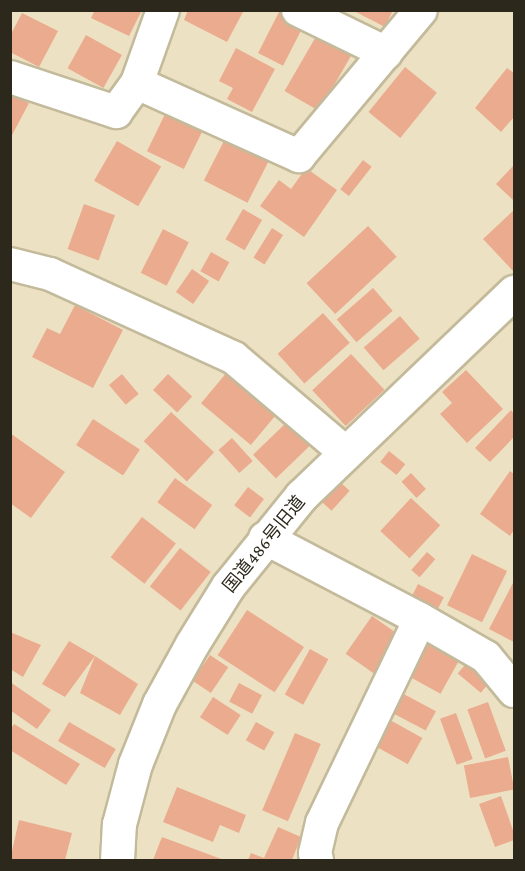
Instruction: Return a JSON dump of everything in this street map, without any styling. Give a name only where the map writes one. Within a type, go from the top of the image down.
[{"type":"street","points":[[10,77],[116,112],[137,83],[164,10]]},
{"type":"street","points":[[298,10],[386,53]]},
{"type":"street","points":[[137,83],[299,156],[421,10]]},
{"type":"street","points":[[10,264],[50,274],[234,358],[345,452]]},
{"type":"street","name":"国道486号旧道","points":[[117,861],[119,824],[135,764],[159,704],[228,586],[265,538],[345,452],[514,292]]},
{"type":"street","points":[[265,538],[420,619],[486,657],[514,691]]},
{"type":"street","points":[[317,861],[315,853],[322,823],[420,619]]},
{"type":"building","points":[[95,10],[142,10],[129,36],[91,18]]},
{"type":"building","points":[[188,10],[244,10],[227,42],[184,20]]},
{"type":"building","points":[[352,10],[393,10],[385,27]]},
{"type":"building","points":[[279,12],[304,25],[283,66],[258,53]]},
{"type":"building","points":[[22,13],[58,31],[39,67],[10,52],[10,36]]},
{"type":"building","points":[[318,33],[353,53],[319,111],[284,91]]},
{"type":"building","points":[[86,35],[122,55],[103,88],[68,68]]},
{"type":"building","points":[[236,48],[275,69],[252,112],[227,99],[233,88],[219,81]]},
{"type":"building","points":[[405,67],[437,93],[400,138],[368,112]]},
{"type":"building","points":[[507,68],[514,73],[514,117],[501,132],[475,108]]},
{"type":"building","points":[[10,94],[29,103],[10,139]]},
{"type":"building","points":[[168,108],[205,126],[184,169],[147,151]]},
{"type":"building","points":[[227,135],[271,157],[248,203],[204,180]]},
{"type":"building","points":[[117,141],[161,166],[138,206],[94,181]]},
{"type":"building","points":[[363,160],[372,167],[349,196],[340,189]]},
{"type":"building","points":[[514,165],[514,201],[496,184]]},
{"type":"building","points":[[306,168],[337,190],[304,237],[260,206],[279,180],[291,189]]},
{"type":"building","points":[[84,204],[115,215],[99,260],[68,249]]},
{"type":"building","points":[[243,209],[262,220],[245,250],[226,239]]},
{"type":"building","points":[[514,210],[514,270],[513,271],[483,239]]},
{"type":"building","points":[[368,226],[397,257],[335,314],[307,283]]},
{"type":"building","points":[[272,228],[283,235],[264,265],[253,258]]},
{"type":"building","points":[[163,229],[189,242],[167,286],[141,273]]},
{"type":"building","points":[[211,252],[229,262],[219,281],[200,271]]},
{"type":"building","points":[[192,269],[209,281],[193,304],[176,292]]},
{"type":"building","points":[[373,288],[393,311],[356,342],[337,319]]},
{"type":"building","points":[[75,305],[123,330],[93,388],[32,357],[47,328],[60,334]]},
{"type":"building","points":[[323,313],[350,343],[304,384],[278,354]]},
{"type":"building","points":[[400,316],[420,339],[383,370],[364,347]]},
{"type":"building","points":[[351,354],[384,390],[346,426],[312,390]]},
{"type":"building","points":[[466,370],[503,409],[467,443],[440,414],[452,403],[442,392]]},
{"type":"building","points":[[228,371],[278,413],[251,445],[201,403]]},
{"type":"building","points":[[122,374],[139,394],[126,405],[109,385]]},
{"type":"building","points":[[168,374],[192,397],[177,413],[153,390]]},
{"type":"building","points":[[511,410],[514,414],[514,437],[490,462],[475,448]]},
{"type":"building","points":[[171,412],[214,452],[187,481],[144,441]]},
{"type":"building","points":[[93,419],[140,449],[123,475],[76,445]]},
{"type":"building","points":[[289,420],[312,444],[276,478],[253,455]]},
{"type":"building","points":[[10,433],[65,472],[31,518],[10,503]]},
{"type":"building","points":[[232,438],[253,461],[239,473],[219,450]]},
{"type":"building","points":[[389,451],[405,464],[397,475],[380,462]]},
{"type":"building","points":[[510,471],[514,474],[514,530],[510,536],[480,514]]},
{"type":"building","points":[[411,473],[426,489],[416,498],[401,482]]},
{"type":"building","points":[[175,478],[212,505],[195,529],[157,502]]},
{"type":"building","points":[[340,482],[350,491],[332,511],[322,502]]},
{"type":"building","points":[[248,487],[264,499],[250,517],[234,505]]},
{"type":"building","points":[[411,498],[440,525],[410,558],[380,531]]},
{"type":"building","points":[[142,517],[176,543],[144,584],[111,557]]},
{"type":"building","points":[[180,548],[211,572],[181,611],[150,587]]},
{"type":"building","points":[[427,552],[435,559],[420,577],[411,570]]},
{"type":"building","points":[[472,554],[507,571],[482,622],[447,605]]},
{"type":"building","points":[[514,581],[514,642],[489,629]]},
{"type":"building","points":[[418,584],[444,597],[436,612],[410,599]]},
{"type":"building","points":[[247,610],[304,647],[275,692],[218,655]]},
{"type":"building","points":[[372,616],[401,636],[374,674],[346,654]]},
{"type":"building","points":[[10,632],[41,645],[23,677],[10,669]]},
{"type":"building","points":[[424,639],[460,659],[440,694],[405,674]]},
{"type":"building","points":[[69,641],[95,656],[65,697],[42,684]]},
{"type":"building","points":[[310,649],[328,659],[303,705],[285,694]]},
{"type":"building","points":[[210,655],[228,667],[211,693],[193,681]]},
{"type":"building","points":[[95,656],[138,684],[120,715],[80,693]]},
{"type":"building","points":[[470,659],[493,678],[481,693],[458,674]]},
{"type":"building","points":[[10,682],[51,710],[37,729],[10,710]]},
{"type":"building","points":[[239,683],[262,695],[252,714],[229,702]]},
{"type":"building","points":[[398,691],[436,711],[426,731],[388,710]]},
{"type":"building","points":[[213,697],[241,715],[228,735],[200,717]]},
{"type":"building","points":[[488,702],[506,751],[485,758],[467,710]]},
{"type":"building","points":[[456,713],[473,759],[457,765],[440,719]]},
{"type":"building","points":[[390,720],[422,738],[408,764],[375,746]]},
{"type":"building","points":[[69,722],[116,749],[105,768],[58,741]]},
{"type":"building","points":[[256,722],[274,732],[264,751],[246,740]]},
{"type":"building","points":[[14,724],[80,764],[66,785],[10,750],[10,730]]},
{"type":"building","points":[[295,733],[321,744],[288,821],[262,810]]},
{"type":"building","points":[[508,757],[514,789],[470,798],[464,766]]},
{"type":"building","points":[[177,787],[246,815],[239,833],[220,825],[213,842],[163,822]]},
{"type":"building","points":[[501,796],[514,833],[514,840],[495,847],[479,804]]},
{"type":"building","points":[[19,820],[72,833],[65,860],[10,860]]},
{"type":"building","points":[[278,827],[301,837],[292,860],[248,860],[251,853],[264,858]]},
{"type":"building","points":[[162,837],[224,860],[153,860]]}]
